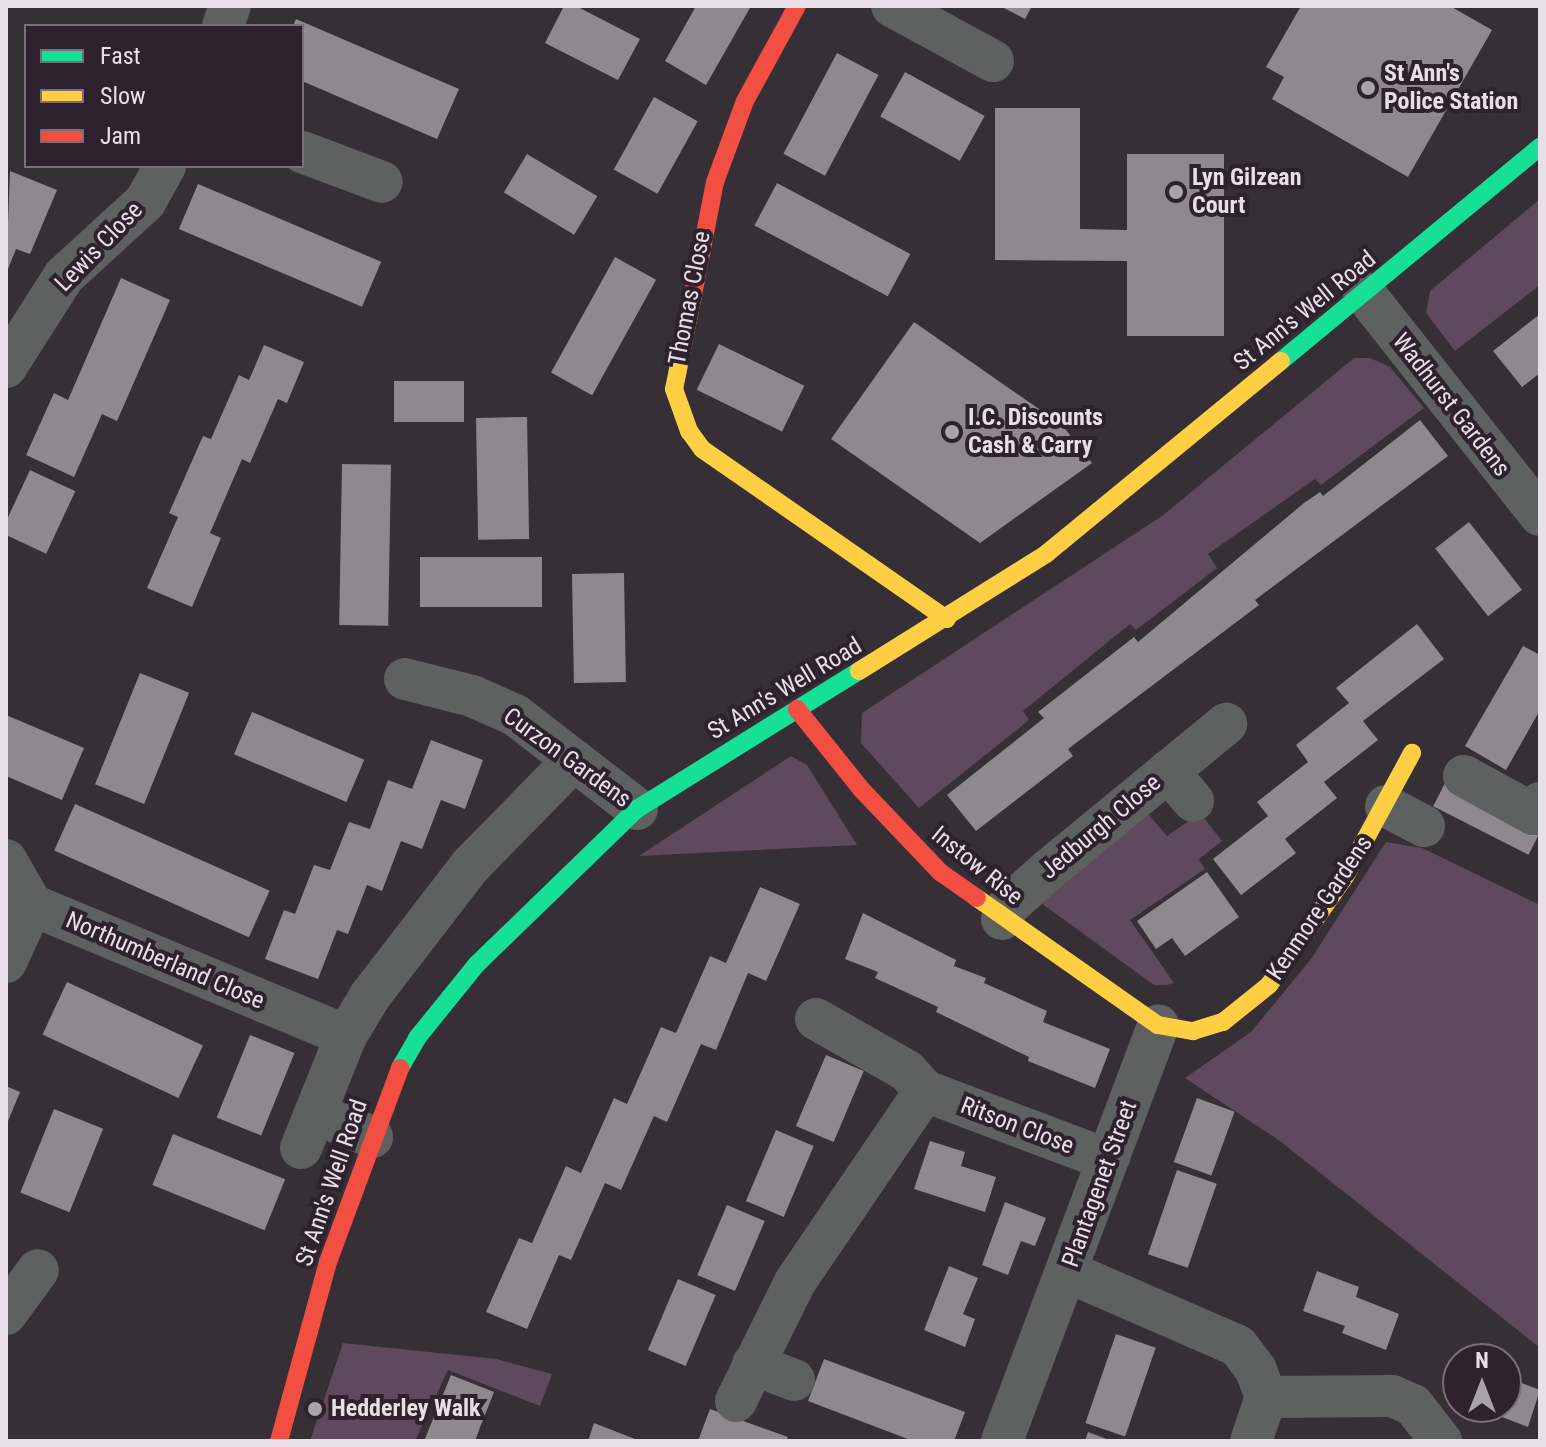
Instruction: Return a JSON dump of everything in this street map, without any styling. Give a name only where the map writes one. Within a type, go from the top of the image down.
[{"type":"street","name":"Thomas Close","points":[[797,6],[745,101],[715,182],[674,389],[689,431],[702,449],[947,619]]},
{"type":"street","points":[[892,6],[993,61]]},
{"type":"street","name":"St Ann's Well Road","points":[[279,1441],[328,1262],[395,1077],[443,1005],[554,886],[637,809],[947,619],[1046,554],[1540,147]]},
{"type":"street","points":[[304,153],[382,182]]},
{"type":"street","name":"Lewis Close","points":[[6,367],[64,276],[145,202],[164,168]]},
{"type":"street","name":"Wadhurst Gardens","points":[[1364,293],[1540,515]]},
{"type":"street","name":"Curzon Gardens","points":[[405,679],[472,696],[515,715],[637,809]]},
{"type":"street","name":"Instow Rise","points":[[797,709],[898,831],[1002,919],[1158,1025]]},
{"type":"street","name":"Jedburgh Close","points":[[1002,919],[1018,897],[1180,786],[1226,724]]},
{"type":"street","name":"Kenmore Gardens","points":[[1158,1025],[1193,1031],[1223,1022],[1269,985],[1386,806],[1412,753]]},
{"type":"street","points":[[372,1137],[308,1130],[346,1036],[411,938],[461,877],[574,760]]},
{"type":"street","points":[[1464,776],[1533,814],[1540,803]]},
{"type":"street","points":[[1386,806],[1424,826]]},
{"type":"street","points":[[6,860],[32,905],[6,962]]},
{"type":"street","name":"Northumberland Close","points":[[32,905],[346,1036]]},
{"type":"street","name":"Ritson Close","points":[[816,1019],[907,1071],[925,1091],[1098,1156],[1110,1155]]},
{"type":"street","name":"Plantagenet Street","points":[[1002,1441],[1021,1335],[1068,1272],[1158,1025]]},
{"type":"street","points":[[736,1401],[795,1282],[831,1259],[925,1091]]},
{"type":"street","points":[[6,1314],[38,1270]]},
{"type":"street","points":[[1068,1272],[1238,1346],[1256,1370],[1266,1397],[1251,1441]]},
{"type":"street","points":[[753,1364],[794,1380]]},
{"type":"street","points":[[1266,1397],[1392,1396],[1413,1405],[1441,1441]]},
{"type":"shaded area","points":[[1540,199],[1540,285],[1455,351],[1426,313],[1430,291]]},
{"type":"shaded area","points":[[1354,358],[1370,358],[1390,367],[1424,408],[1321,485],[1315,479],[1208,554],[1217,568],[1136,630],[1130,624],[1023,711],[1029,720],[919,808],[861,743],[862,713],[1162,516]]},
{"type":"shaded area","points":[[791,756],[807,765],[857,845],[639,856]]},
{"type":"shaded area","points":[[1144,809],[1167,836],[1200,813],[1222,841],[1199,859],[1205,869],[1130,920],[1174,983],[1167,985],[1154,985],[1041,903]]},
{"type":"shaded area","points":[[1386,842],[1422,848],[1540,905],[1540,1348],[1280,1141],[1185,1078],[1251,1032],[1311,959]]},
{"type":"shaded area","points":[[343,1343],[496,1359],[552,1374],[540,1406],[448,1370],[415,1441],[310,1441]]},
{"type":"building","points":[[564,6],[576,6],[640,39],[618,80],[545,43]]},
{"type":"building","points":[[696,6],[751,6],[706,85],[665,61]]},
{"type":"building","points":[[1000,6],[1032,6],[1025,19]]},
{"type":"building","name":"St Ann's Police Station","points":[[1301,6],[1450,6],[1492,30],[1408,177],[1272,99],[1284,77],[1266,67]]},
{"type":"building","points":[[296,19],[459,89],[437,139],[304,82],[304,24],[294,24]]},
{"type":"building","points":[[837,53],[878,75],[825,176],[783,154]]},
{"type":"building","points":[[905,72],[985,116],[960,161],[880,117]]},
{"type":"building","points":[[654,97],[698,121],[657,194],[614,170]]},
{"type":"building","name":"Lyn Gilzean Court","points":[[995,108],[1080,108],[1080,229],[1127,230],[1127,154],[1224,154],[1224,336],[1127,336],[1127,261],[995,260]]},
{"type":"building","points":[[527,154],[597,196],[574,235],[504,193]]},
{"type":"building","points":[[10,171],[57,190],[30,254],[16,249],[6,274]]},
{"type":"building","points":[[777,183],[910,254],[888,296],[754,225]]},
{"type":"building","points":[[198,184],[381,262],[362,307],[179,229]]},
{"type":"building","points":[[615,257],[656,280],[592,395],[551,372]]},
{"type":"building","points":[[121,278],[170,300],[117,421],[102,414],[74,477],[26,455],[54,393],[68,400]]},
{"type":"building","points":[[1540,314],[1540,373],[1522,387],[1493,351]]},
{"type":"building","name":"I.C. Discounts Cash & Carry","points":[[914,322],[1062,425],[1092,463],[980,543],[831,439]]},
{"type":"building","points":[[719,344],[804,386],[782,431],[697,390]]},
{"type":"building","points":[[264,345],[304,362],[287,403],[278,399],[250,463],[242,459],[210,533],[221,538],[192,607],[147,588],[178,517],[169,513],[203,436],[211,439],[239,375],[249,380]]},
{"type":"building","points":[[394,381],[464,381],[464,422],[394,422]]},
{"type":"building","points":[[527,417],[529,539],[478,540],[476,418]]},
{"type":"building","points":[[1420,420],[1448,456],[1255,600],[1259,605],[1068,749],[1073,756],[976,831],[947,795],[1044,718],[1038,712],[1134,637],[1138,642],[1304,503],[1320,492],[1323,496]]},
{"type":"building","points":[[342,464],[391,465],[388,626],[339,625]]},
{"type":"building","points":[[30,470],[75,491],[46,554],[6,535],[6,521]]},
{"type":"building","points":[[1469,522],[1522,590],[1488,616],[1435,548]]},
{"type":"building","points":[[420,557],[542,557],[542,607],[420,607]]},
{"type":"building","points":[[624,573],[626,682],[574,683],[572,574]]},
{"type":"building","points":[[1417,624],[1444,659],[1363,721],[1378,740],[1324,782],[1337,798],[1285,839],[1296,853],[1241,895],[1213,859],[1268,816],[1257,802],[1308,762],[1296,745],[1349,703],[1336,688]]},
{"type":"building","points":[[1523,646],[1540,655],[1540,710],[1506,770],[1465,746]]},
{"type":"building","points":[[140,673],[189,693],[144,804],[95,784]]},
{"type":"building","points":[[252,712],[364,760],[346,802],[234,754]]},
{"type":"building","points":[[6,715],[84,748],[62,800],[6,776]]},
{"type":"building","points":[[431,740],[483,760],[465,809],[441,800],[422,849],[401,841],[382,891],[367,885],[348,934],[337,930],[318,979],[265,959],[284,910],[295,914],[314,865],[330,870],[349,822],[370,829],[388,780],[412,789]]},
{"type":"building","points":[[1445,783],[1540,831],[1529,855],[1433,806]]},
{"type":"building","points":[[75,804],[270,891],[249,937],[54,851]]},
{"type":"building","points":[[1207,872],[1239,917],[1185,956],[1172,938],[1156,949],[1137,921]]},
{"type":"building","points":[[760,887],[800,904],[766,981],[748,973],[716,1050],[701,1044],[667,1122],[654,1116],[621,1190],[605,1183],[571,1260],[559,1255],[527,1329],[486,1312],[519,1238],[532,1243],[566,1166],[581,1173],[614,1098],[627,1104],[661,1027],[676,1033],[710,956],[726,963]]},
{"type":"building","points":[[863,913],[956,960],[954,966],[986,978],[984,983],[1047,1011],[1043,1022],[1110,1049],[1095,1088],[1028,1061],[1029,1057],[936,1012],[938,1007],[875,978],[878,972],[845,959]]},
{"type":"building","points":[[67,982],[203,1045],[178,1098],[42,1035]]},
{"type":"building","points":[[250,1035],[295,1053],[261,1136],[217,1118]]},
{"type":"building","points":[[826,1055],[864,1071],[834,1142],[796,1126]]},
{"type":"building","points":[[6,1086],[20,1092],[6,1126]]},
{"type":"building","points":[[1197,1098],[1235,1112],[1211,1176],[1174,1162]]},
{"type":"building","points":[[54,1109],[103,1129],[69,1212],[20,1192]]},
{"type":"building","points":[[776,1130],[814,1146],[784,1217],[746,1201]]},
{"type":"building","points":[[173,1134],[285,1179],[265,1230],[152,1185]]},
{"type":"building","points":[[930,1141],[965,1152],[961,1166],[996,1177],[985,1212],[914,1189]]},
{"type":"building","points":[[1177,1170],[1217,1184],[1188,1268],[1148,1254]]},
{"type":"building","points":[[1005,1202],[1046,1218],[1035,1246],[1021,1241],[1008,1275],[982,1265]]},
{"type":"building","points":[[727,1205],[765,1221],[735,1291],[697,1275]]},
{"type":"building","points":[[949,1266],[978,1278],[963,1314],[975,1319],[965,1347],[924,1330]]},
{"type":"building","points":[[1317,1271],[1359,1287],[1356,1297],[1399,1314],[1386,1350],[1342,1333],[1345,1326],[1303,1311]]},
{"type":"building","points":[[678,1279],[716,1295],[686,1366],[648,1350]]},
{"type":"building","points":[[1116,1334],[1156,1348],[1125,1437],[1085,1423]]},
{"type":"building","points":[[824,1359],[965,1412],[954,1441],[913,1441],[808,1401]]},
{"type":"building","points":[[451,1375],[494,1392],[475,1441],[424,1441]]},
{"type":"building","points":[[1522,1383],[1540,1390],[1528,1427],[1518,1423],[1522,1423]]},
{"type":"building","points":[[710,1409],[788,1437],[786,1441],[698,1441]]},
{"type":"building","points":[[594,1423],[640,1441],[588,1441]]},
{"type":"building","points":[[1088,1432],[1112,1441],[1085,1441]]},
{"type":"traffic: fast","points":[[1281,361],[1540,147]]},
{"type":"traffic: fast","points":[[400,1068],[417,1038],[477,964],[637,809],[859,671]]},
{"type":"traffic: slow","points":[[693,295],[674,389],[689,431],[702,449],[947,619]]},
{"type":"traffic: slow","points":[[859,671],[1046,554],[1281,361]]},
{"type":"traffic: slow","points":[[977,898],[1158,1025],[1193,1031],[1223,1022],[1269,985],[1346,875],[1412,753]]},
{"type":"traffic: jam","points":[[693,295],[715,182],[745,101],[797,6]]},
{"type":"traffic: jam","points":[[797,709],[861,789],[940,872],[977,898]]},
{"type":"traffic: jam","points":[[279,1441],[328,1262],[400,1068]]},
{"type":"place","name":"St Ann's Police Station","points":[[1368,88]]},
{"type":"place","name":"Lyn Gilzean Court","points":[[1176,192]]},
{"type":"place","name":"I.C. Discounts Cash & Carry","points":[[952,432]]},
{"type":"place","name":"Hedderley Walk","points":[[315,1409]]}]
